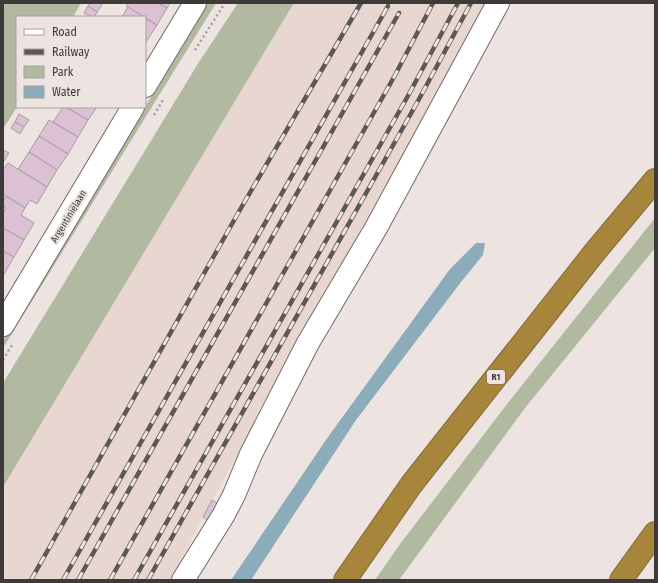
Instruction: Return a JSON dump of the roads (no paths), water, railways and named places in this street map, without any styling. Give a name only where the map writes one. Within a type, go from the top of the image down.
[{"type":"highway","name":"R1","points":[[345,580],[411,485],[594,253],[655,180]]},
{"type":"highway","points":[[621,580],[655,533]]},
{"type":"street","points":[[146,84],[195,3]]},
{"type":"street","points":[[183,580],[223,516],[234,495],[251,454],[308,343],[376,228],[498,3]]},
{"type":"street","name":"Argentiniëlaan","points":[[3,325],[132,108]]},
{"type":"water","points":[[476,243],[485,243],[483,255],[356,420],[251,580],[231,580],[328,437],[450,269]]},
{"type":"railway","points":[[31,580],[241,208],[361,3]]},
{"type":"railway","points":[[110,580],[394,77],[433,3]]},
{"type":"railway","points":[[134,580],[409,94],[458,3]]},
{"type":"railway","points":[[148,580],[418,101],[471,3]]},
{"type":"railway","points":[[63,580],[388,6]]},
{"type":"railway","points":[[78,580],[399,13]]}]
